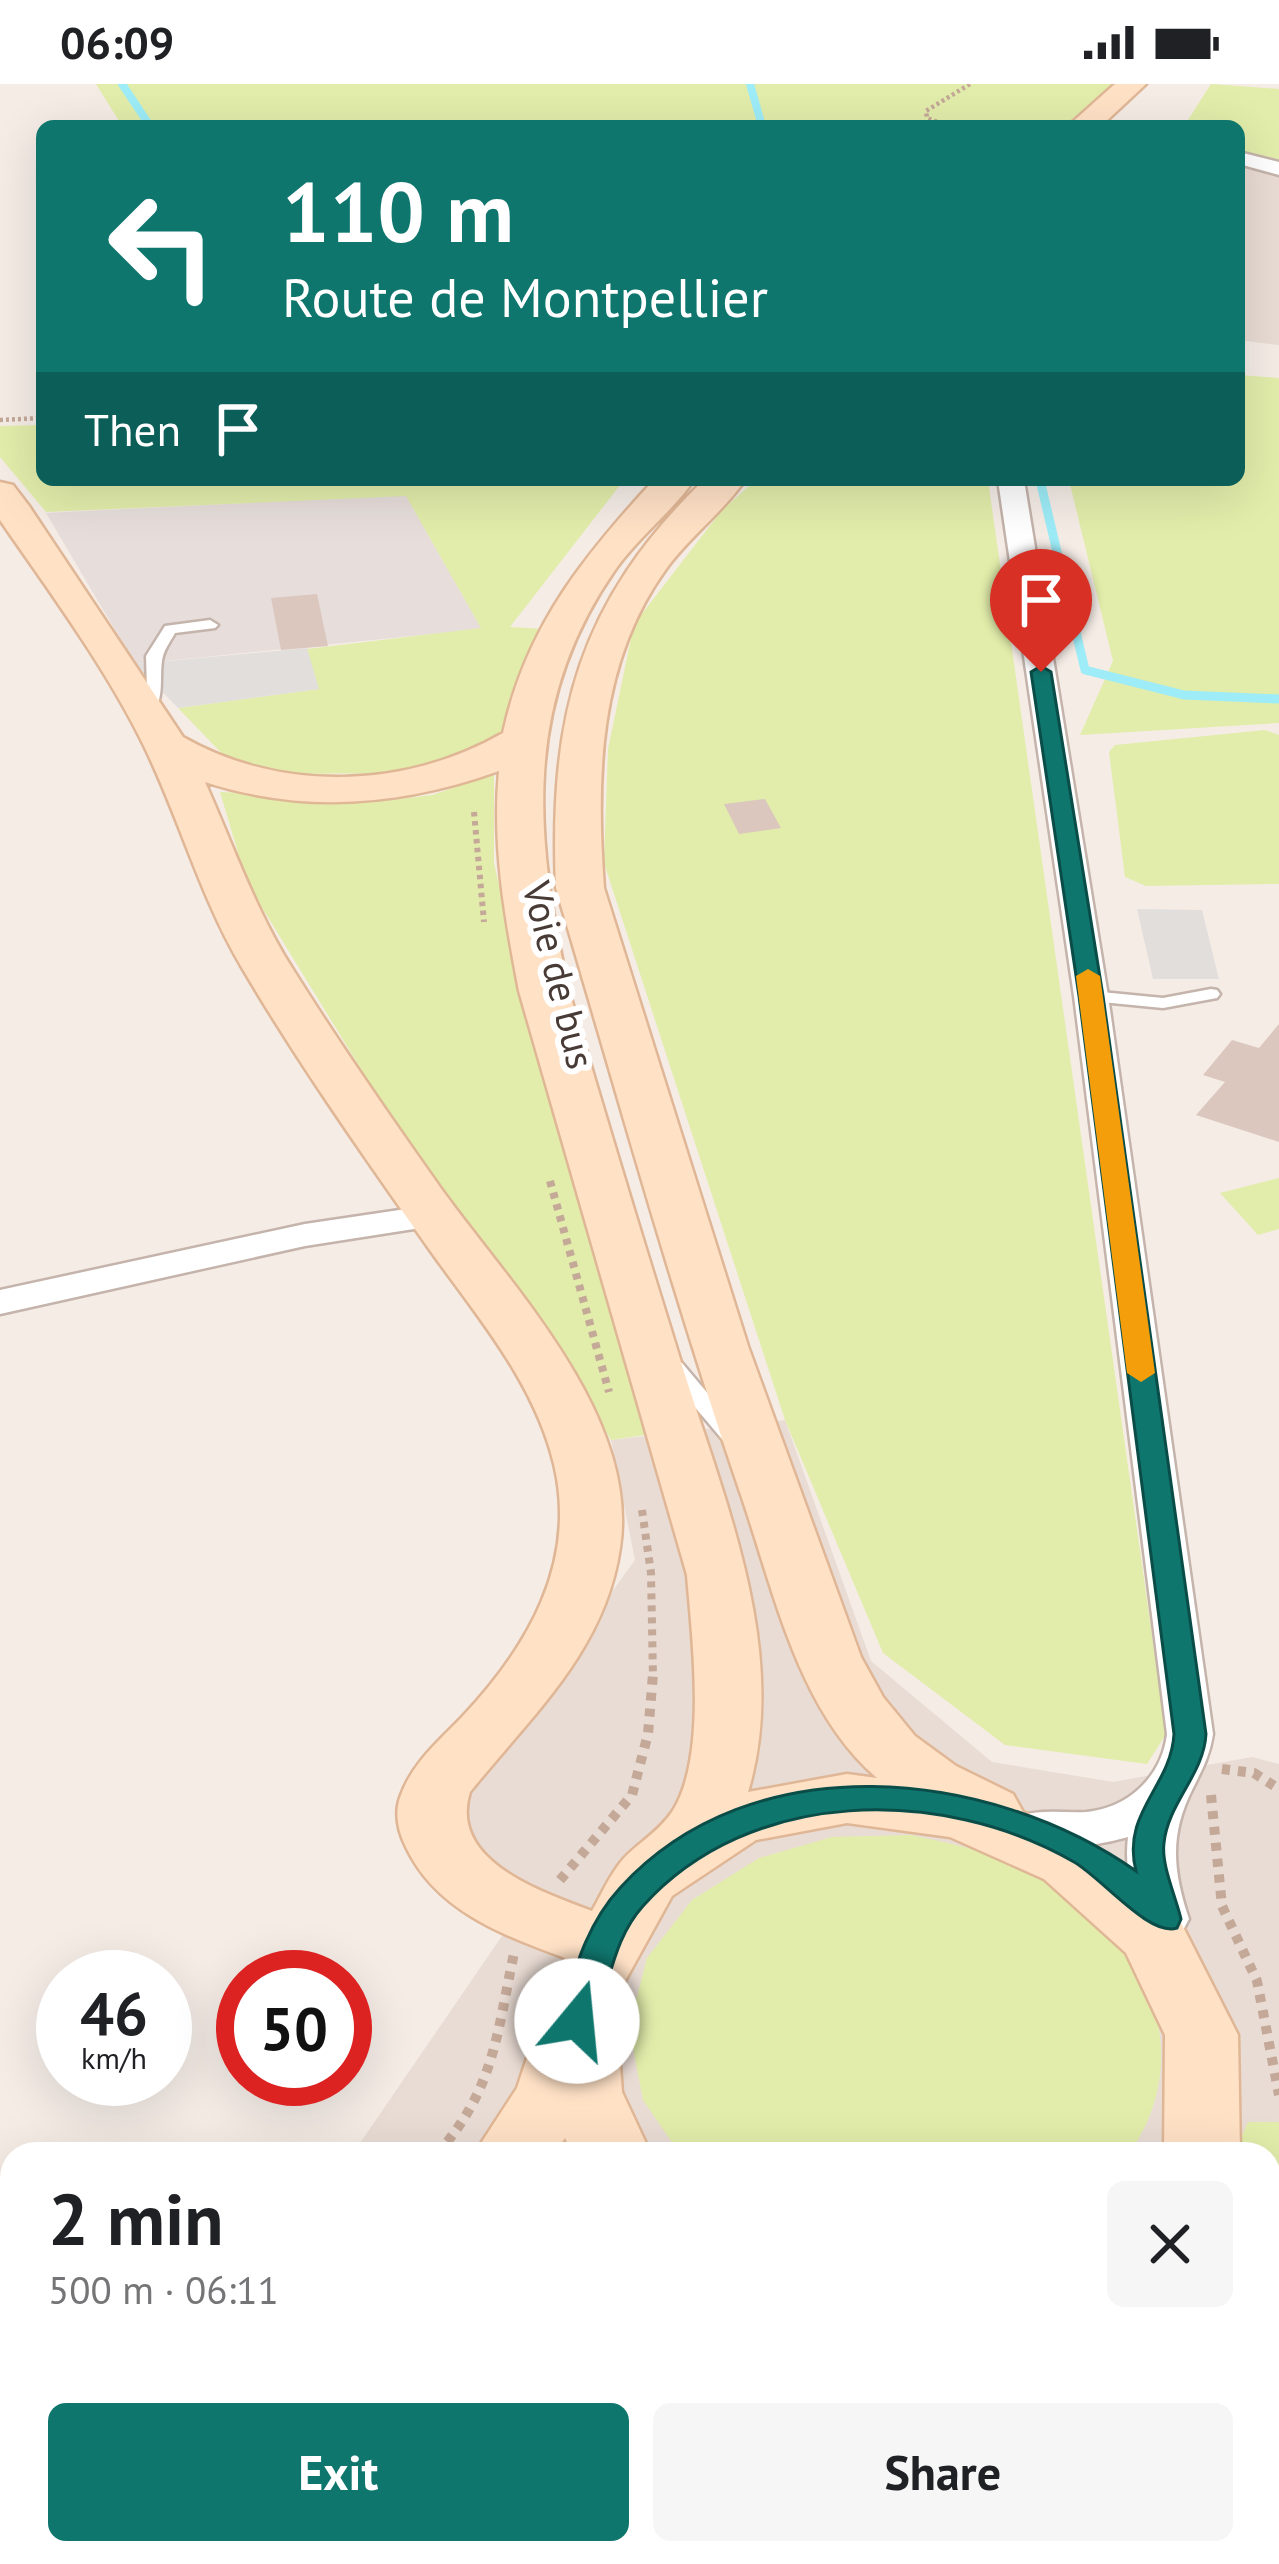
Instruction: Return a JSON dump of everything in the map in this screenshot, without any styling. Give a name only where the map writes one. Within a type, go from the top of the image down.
[{"type":"main road","points":[[1093,120],[1142,89]]},
{"type":"main road","points":[[1126,120],[1142,89]]},
{"type":"main road","points":[[669,486],[613,544],[573,604],[539,674],[523,739],[514,826],[521,897],[570,1084],[718,1575],[723,1626],[721,1767],[708,1810],[672,1861]]},
{"type":"main road","points":[[719,486],[657,553],[600,655],[584,701],[573,819],[580,888],[719,1346],[829,1657],[850,1702],[882,1748],[926,1783],[1085,1852],[1129,1883],[1165,1919],[1210,1995],[1221,2037],[1222,2080],[1207,2142]]},
{"type":"main road","points":[[0,493],[179,758],[263,960],[542,1370],[569,1424],[592,1516],[589,1570],[554,1648],[510,1707],[442,1780],[432,1803],[431,1830],[440,1853],[458,1871],[533,1918],[600,1942]]},
{"type":"main road","points":[[179,758],[308,788],[376,787],[469,770],[523,739]]},
{"type":"main road","points":[[520,2142],[551,2098],[600,1942],[631,1898],[672,1861],[725,1829],[788,1808],[854,1798],[922,1799],[1013,1820]]},
{"type":"main road","points":[[577,2021],[581,2080],[604,2142]]},
{"type":"street","points":[[1245,160],[1279,169]]},
{"type":"street","points":[[1013,486],[1091,996],[1190,1767],[1155,1816],[1146,1846],[1165,1919]]},
{"type":"street","points":[[0,1302],[304,1234],[433,1216]]},
{"type":"street","points":[[1013,1820],[1088,1832],[1118,1826],[1146,1810],[1190,1767]]},
{"type":"lane","points":[[1102,120],[1142,89]]},
{"type":"lane","name":"Voie de bus","points":[[683,486],[626,547],[563,654],[538,729],[529,844],[555,975],[669,1359],[679,1378],[764,1471]]},
{"type":"lane","points":[[179,758],[155,690],[154,656],[170,628],[210,625]]},
{"type":"lane","points":[[1091,996],[1163,1003],[1211,994]]},
{"type":"path","points":[[932,120],[926,111],[970,84]]},
{"type":"path","points":[[0,420],[36,418]]},
{"type":"path","points":[[1279,1789],[1254,1773],[1190,1767],[1222,1906],[1257,1981],[1279,2095]]},
{"type":"path","points":[[448,2142],[465,2122],[486,2083],[507,1972],[533,1918]]},
{"type":"shaded area","points":[[1245,153],[1279,163],[1279,345],[1245,341]]},
{"type":"shaded area","points":[[406,495],[482,629],[135,664],[46,513]]},
{"type":"shaded area","points":[[307,648],[319,689],[178,708],[135,664]]},
{"type":"shaded area","points":[[1137,909],[1202,910],[1219,979],[1153,979]]},
{"type":"shaded area","points":[[785,1420],[871,1661],[992,1762],[1113,1782],[1252,1757],[1279,1764],[1279,2142],[361,2142],[504,1933],[421,1876],[413,1837],[558,1666],[635,1560],[611,1440]]},
{"type":"green space","points":[[96,84],[1121,84],[1076,120],[118,120]]},
{"type":"green space","points":[[1211,84],[1279,89],[1279,163],[1245,153],[1245,120],[1188,120]]},
{"type":"green space","points":[[1245,375],[1279,378],[1279,723],[1080,735],[1113,661],[1070,486],[1245,486]]},
{"type":"green space","points":[[36,425],[36,486],[619,486],[510,627],[546,629],[499,739],[420,773],[272,774],[231,763],[178,708],[318,689],[307,649],[481,628],[406,496],[46,512],[0,457],[0,426]]},
{"type":"green space","points":[[749,486],[989,486],[1166,1734],[1147,1764],[1005,1745],[883,1653],[785,1420],[604,863],[608,749],[634,624],[722,510]]},
{"type":"green space","points":[[1265,730],[1279,735],[1279,884],[1146,886],[1125,877],[1109,752],[1115,745]]},
{"type":"green space","points":[[494,774],[494,863],[512,943],[653,1434],[611,1440],[577,1381],[443,1203],[247,883],[220,792],[391,800],[432,795]]},
{"type":"green space","points":[[1279,1178],[1279,1229],[1258,1235],[1220,1193]]},
{"type":"green space","points":[[911,1835],[987,1853],[1042,1875],[1091,1910],[1139,1971],[1154,2006],[1161,2043],[1159,2080],[1149,2118],[1136,2142],[672,2142],[643,2100],[629,2027],[647,1958],[692,1900],[759,1858],[832,1837]]},
{"type":"green space","points":[[1248,2122],[1279,2122],[1279,2142],[1239,2142]]},
{"type":"building","points":[[317,594],[328,646],[281,650],[271,598]]},
{"type":"building","points":[[765,799],[781,828],[739,834],[724,804]]},
{"type":"building","points":[[1279,1024],[1279,1142],[1196,1115],[1225,1082],[1203,1075],[1232,1040],[1259,1048]]},
{"type":"waterway","points":[[122,84],[146,120]]},
{"type":"waterway","points":[[750,84],[760,120]]},
{"type":"waterway","points":[[1041,486],[1085,670],[1184,695],[1279,699]]},
{"type":"slow traffic","points":[[1088,976],[1141,1373]]},
{"type":"route","points":[[577,2021],[600,1942],[631,1898],[672,1861],[725,1829],[788,1808],[854,1798],[922,1799],[989,1812],[1037,1828],[1085,1852],[1129,1883],[1165,1919],[1150,1876],[1146,1846],[1155,1816],[1189,1752],[1190,1734],[1091,996],[1041,672]]}]
